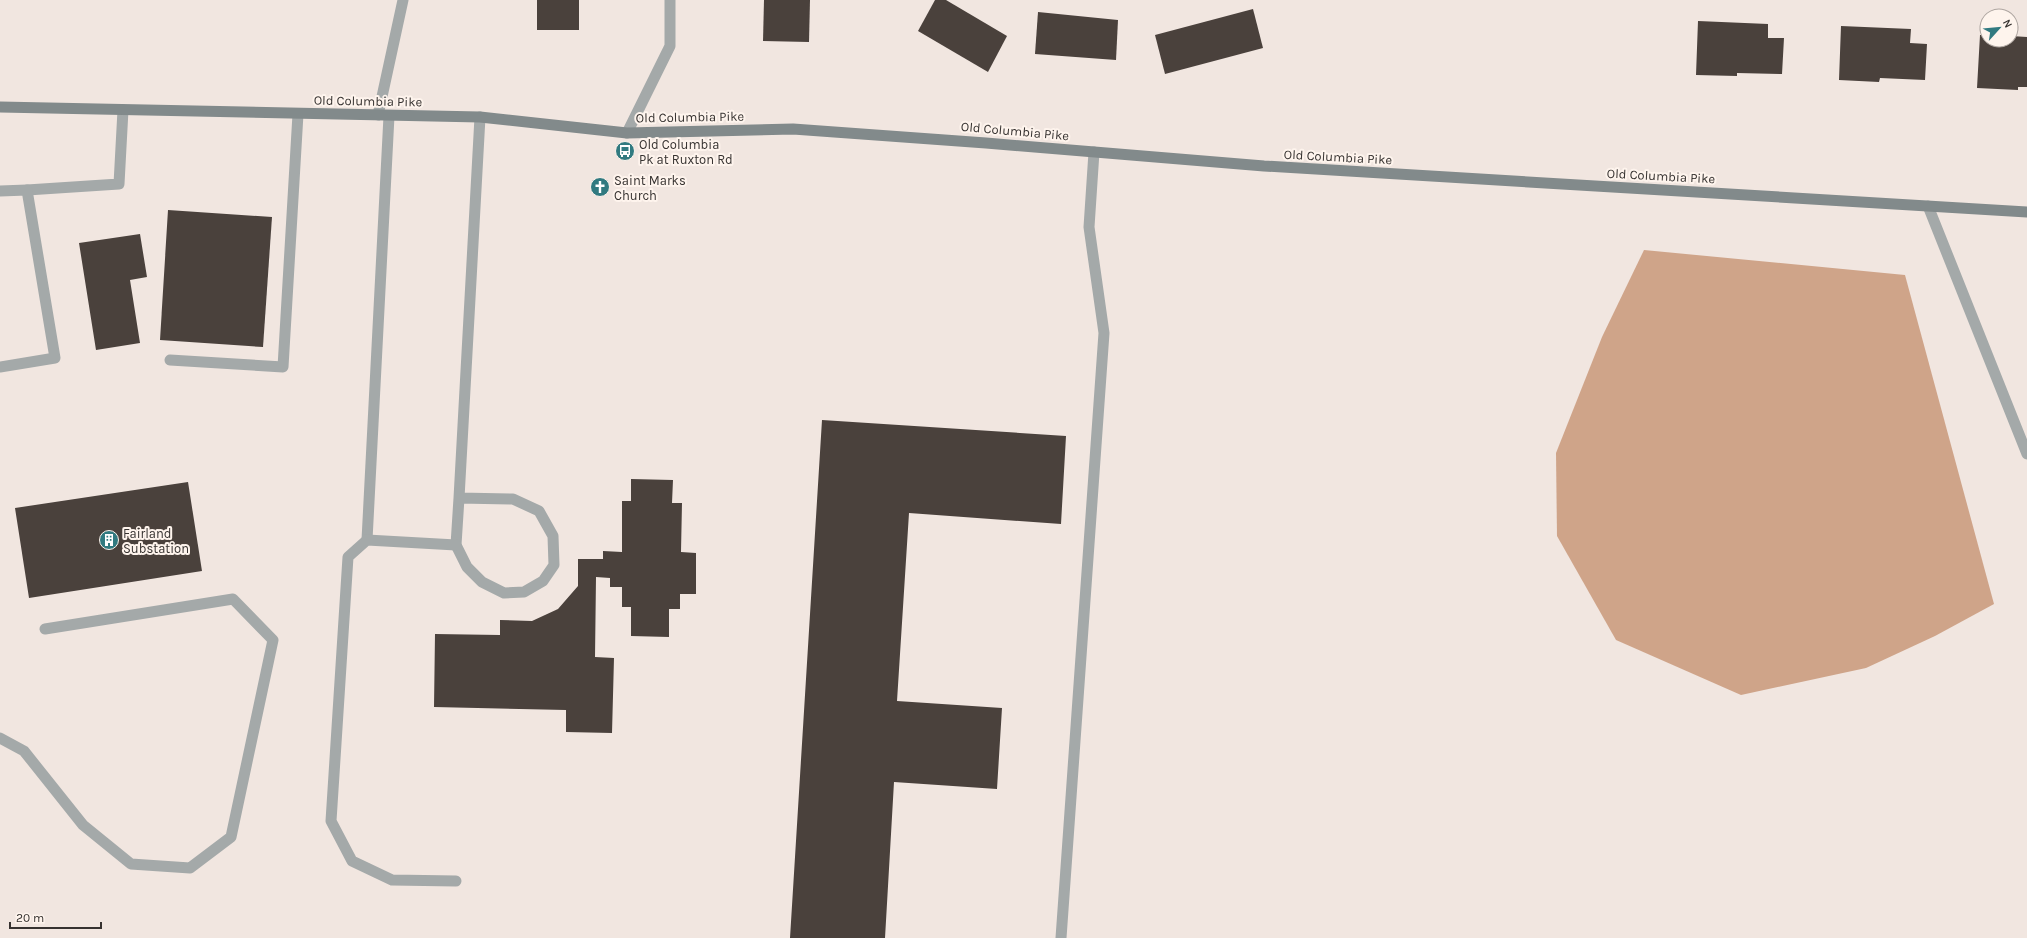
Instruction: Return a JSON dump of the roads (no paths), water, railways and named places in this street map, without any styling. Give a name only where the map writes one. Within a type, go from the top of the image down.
[{"type":"main road","name":"Old Columbia Pike","points":[[0,107],[480,117],[627,133],[793,129],[1264,166],[2027,212]]},
{"type":"street","points":[[403,0],[383,116],[366,540],[348,557],[331,821],[352,861],[392,880],[456,880]]},
{"type":"street","points":[[627,133],[670,46],[670,0]]},
{"type":"street","points":[[0,191],[119,184],[123,110]]},
{"type":"street","points":[[170,360],[283,367],[298,114]]},
{"type":"street","points":[[459,498],[513,499],[539,511],[553,536],[554,565],[543,581],[524,592],[504,593],[482,582],[467,567],[456,545],[480,117]]},
{"type":"street","points":[[1061,938],[1104,333],[1089,227],[1094,152]]},
{"type":"street","points":[[0,367],[55,358],[27,190]]},
{"type":"street","points":[[1928,206],[2027,454]]},
{"type":"street","points":[[366,540],[456,545]]},
{"type":"street","points":[[0,738],[24,751],[83,825],[131,864],[190,868],[231,837],[273,640],[233,599],[45,629]]},
{"type":"place","name":"Old Columbia Pk at Ruxton Rd","points":[[625,151]]},
{"type":"place","name":"Saint Marks Church","points":[[600,187]]},
{"type":"place","name":"Fairland Substation","points":[[109,540]]}]
